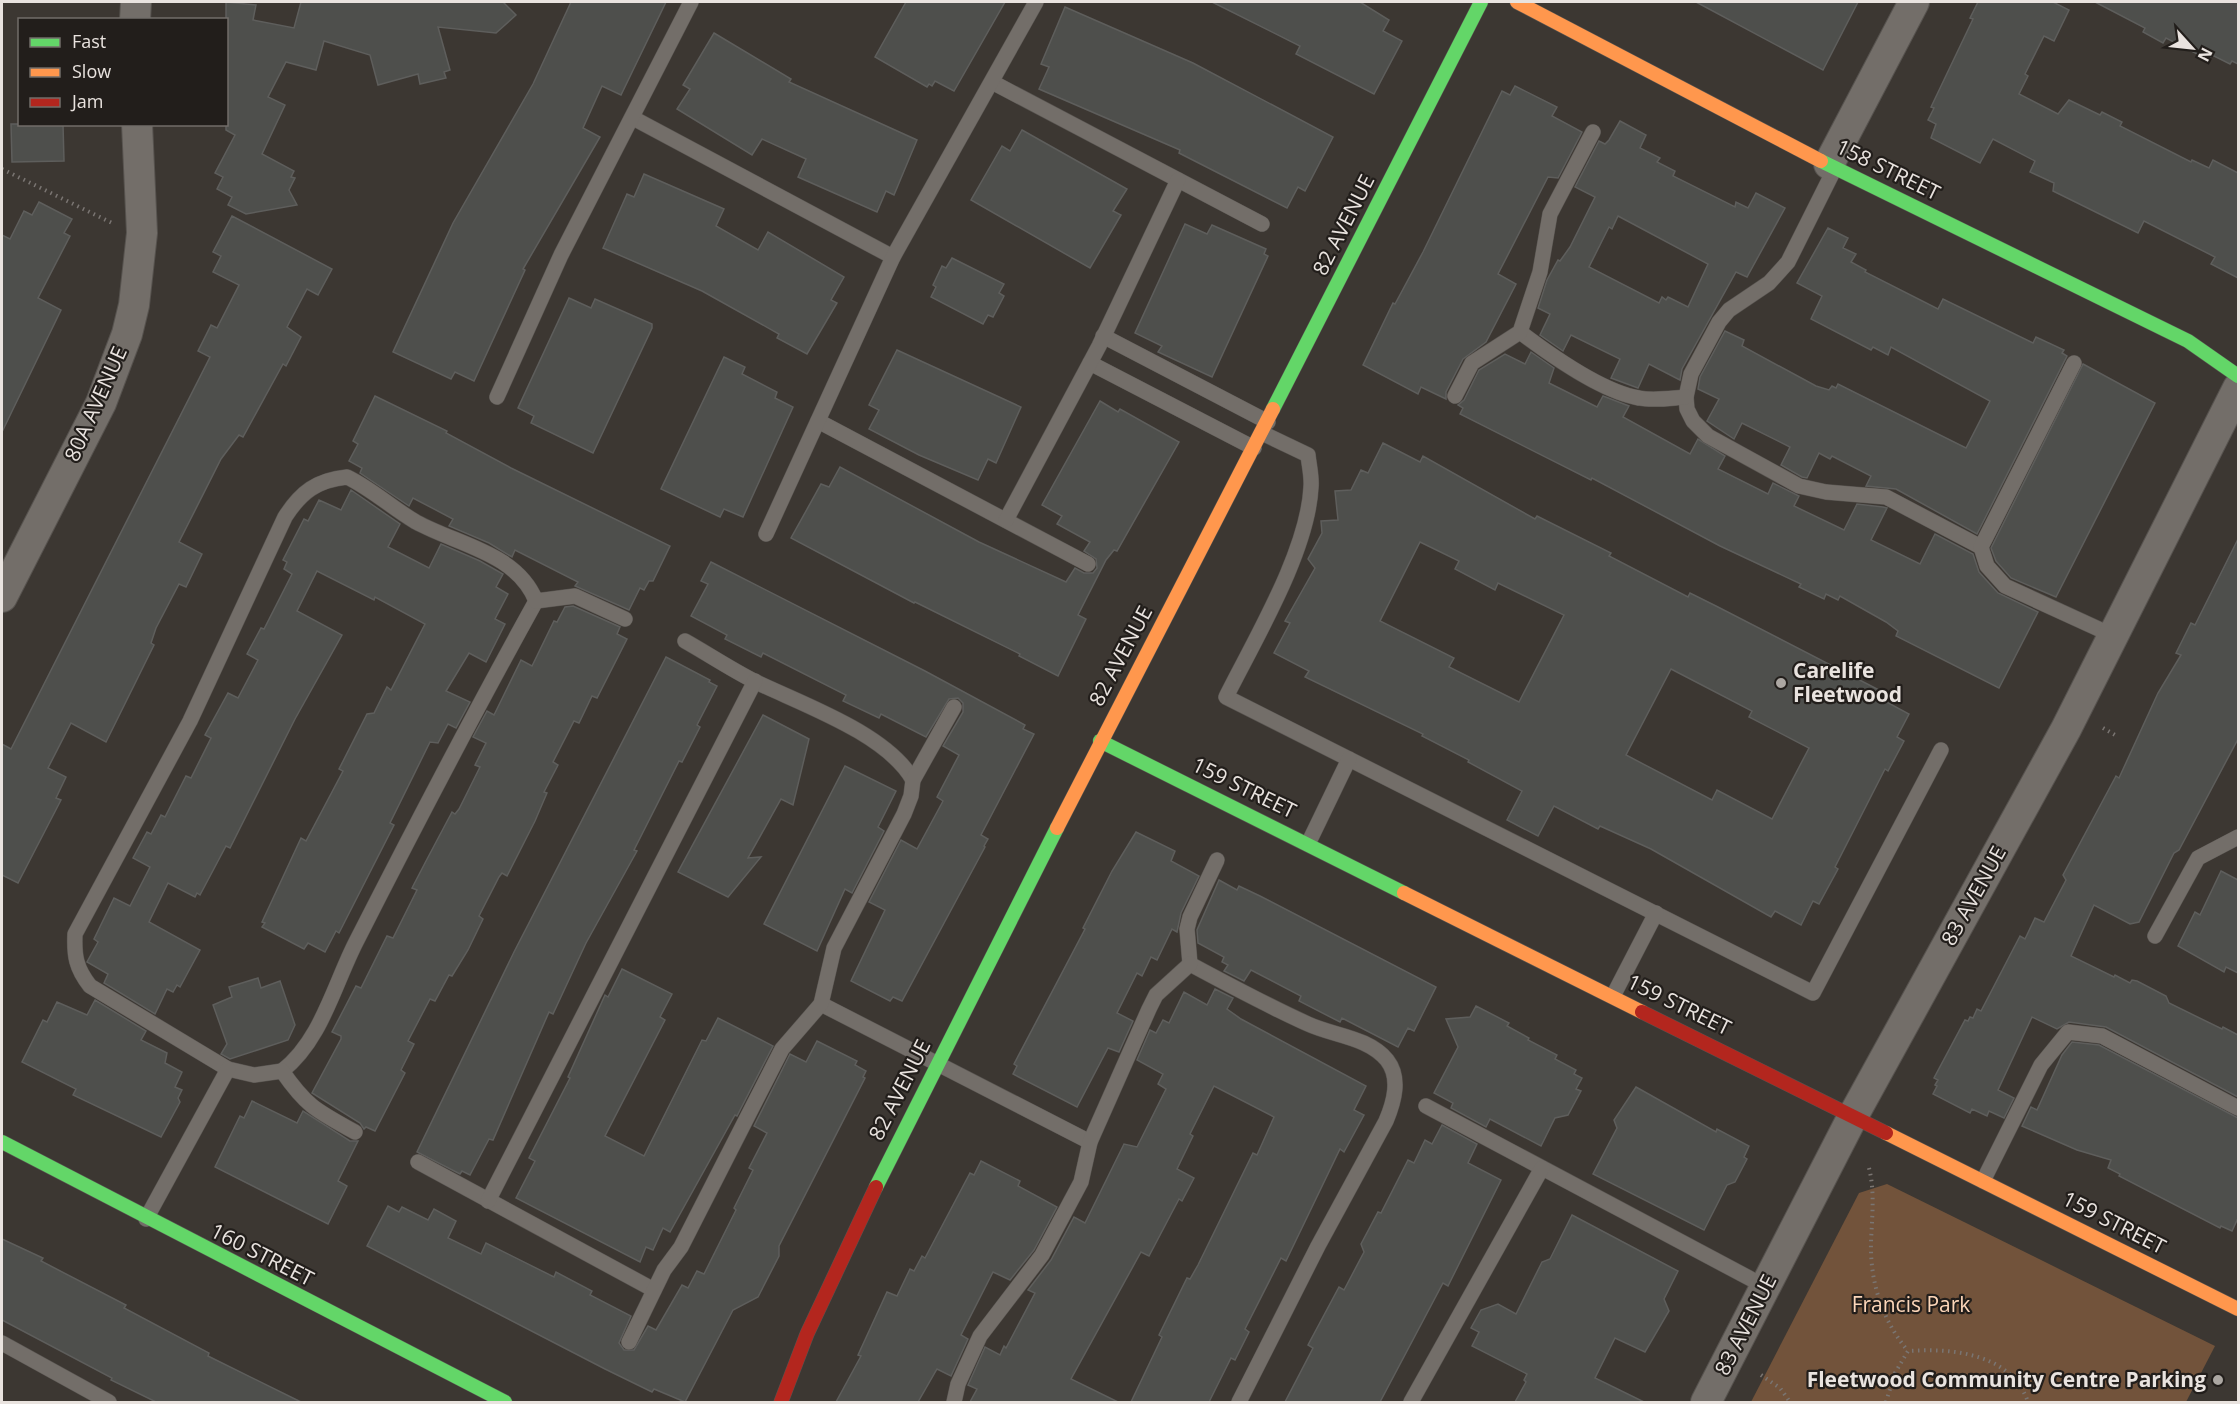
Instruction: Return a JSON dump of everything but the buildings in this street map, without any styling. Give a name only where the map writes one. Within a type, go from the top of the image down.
[{"type":"street","points":[[135,18],[136,2]]},
{"type":"street","name":"82 AVENUE","points":[[781,1402],[807,1334],[936,1065],[1100,741],[1265,427],[1481,2]]},
{"type":"street","name":"158 STREET","points":[[1517,2],[1832,166],[2188,341],[2238,376]]},
{"type":"street","points":[[1832,166],[1914,2]]},
{"type":"street","name":"80A AVENUE","points":[[2,597],[101,403],[127,334],[135,305],[142,233],[137,126]]},
{"type":"street","name":"83 AVENUE","points":[[1706,1402],[1853,1116],[2055,749],[2238,388]]},
{"type":"street","name":"159 STREET","points":[[1100,741],[2238,1309]]},
{"type":"street","name":"160 STREET","points":[[2,1142],[146,1219],[505,1402]]},
{"type":"street","name":"82 AVENUE","points":[[775,1377],[807,1334]]},
{"type":"lane","points":[[497,397],[561,255],[633,118],[690,2]]},
{"type":"lane","points":[[766,534],[893,257],[1036,2]]},
{"type":"lane","points":[[992,82],[1262,224]]},
{"type":"lane","points":[[633,118],[893,257]]},
{"type":"lane","points":[[1455,396],[1472,363],[1520,332],[1540,272],[1550,214],[1593,132]]},
{"type":"lane","points":[[1832,166],[1788,262],[1769,283],[1729,309],[1719,322],[1691,374],[1686,397],[1693,421],[1708,436],[1799,486],[1826,492],[1886,497],[1981,547]]},
{"type":"lane","points":[[1005,520],[1090,363],[1178,180]]},
{"type":"lane","points":[[1520,332],[1551,356],[1623,394],[1640,398],[1686,397]]},
{"type":"lane","points":[[1103,336],[1265,427],[1308,455],[1311,488],[1300,538],[1287,574],[1226,696],[1813,993],[1941,750]]},
{"type":"lane","points":[[1090,363],[1254,448]]},
{"type":"lane","points":[[2074,363],[1981,547],[1987,566],[2005,586],[2114,636]]},
{"type":"lane","points":[[818,421],[1088,564]]},
{"type":"lane","points":[[346,477],[417,522],[507,565],[530,585],[536,601],[470,720],[356,943],[314,1032],[300,1054],[282,1071],[254,1075],[228,1069],[90,986],[79,972],[74,955],[75,934],[190,721],[285,517],[296,500],[324,480],[346,477]]},
{"type":"lane","points":[[536,601],[575,596],[625,619]]},
{"type":"lane","points":[[685,641],[755,681],[839,722],[891,751],[904,764],[913,780]]},
{"type":"lane","points":[[488,1201],[755,681]]},
{"type":"lane","points":[[629,1342],[654,1290],[681,1247],[782,1049],[820,1004],[834,948],[904,814],[911,796],[913,780],[954,707]]},
{"type":"lane","points":[[1308,844],[1349,759]]},
{"type":"lane","points":[[2155,936],[2199,858],[2238,837]]},
{"type":"lane","points":[[1190,964],[1187,929],[1190,917],[1217,860]]},
{"type":"lane","points":[[1613,996],[1656,913]]},
{"type":"lane","points":[[954,1402],[958,1384],[980,1336],[993,1316],[1042,1255],[1081,1182],[1090,1142],[1156,995],[1190,964]]},
{"type":"lane","points":[[1190,964],[1312,1026],[1370,1046],[1391,1067],[1395,1085],[1393,1104],[1386,1121],[1318,1246],[1239,1402]]},
{"type":"lane","points":[[820,1004],[1090,1142]]},
{"type":"lane","points":[[1983,1181],[2041,1065],[2068,1032],[2102,1036],[2238,1108]]},
{"type":"lane","points":[[146,1219],[228,1069]]},
{"type":"lane","points":[[282,1071],[303,1100],[312,1108],[354,1132]]},
{"type":"lane","points":[[1426,1106],[1766,1287]]},
{"type":"lane","points":[[418,1162],[654,1290]]},
{"type":"lane","points":[[1411,1402],[1542,1168]]},
{"type":"lane","points":[[4,1349],[109,1402]]},
{"type":"path","points":[[2,169],[122,228]]},
{"type":"path","points":[[2103,728],[2115,735]]},
{"type":"path","points":[[1869,1168],[1872,1179],[1871,1245],[1877,1293],[1885,1318],[1908,1351]]},
{"type":"path","points":[[1908,1351],[1943,1350],[1984,1359],[2002,1368],[2017,1382],[2028,1402]]},
{"type":"path","points":[[1886,1402],[1895,1372],[1908,1351]]},
{"type":"path","points":[[1761,1375],[1780,1388],[1790,1402]]},
{"type":"green space","name":"Francis Park","points":[[1887,1184],[2215,1346],[2186,1402],[1751,1402],[1859,1193]]},
{"type":"traffic: fast","points":[[1273,409],[1481,2]]},
{"type":"traffic: fast","points":[[1821,161],[2188,341],[2238,376]]},
{"type":"traffic: fast","points":[[1100,741],[1404,893]]},
{"type":"traffic: fast","points":[[876,1187],[1057,828]]},
{"type":"traffic: fast","points":[[2,1142],[505,1402]]},
{"type":"traffic: slow","points":[[1517,2],[1821,161]]},
{"type":"traffic: slow","points":[[1057,828],[1273,409]]},
{"type":"traffic: slow","points":[[1404,893],[1642,1012]]},
{"type":"traffic: slow","points":[[1886,1133],[2238,1309]]},
{"type":"traffic: jam","points":[[1642,1012],[1886,1133]]},
{"type":"traffic: jam","points":[[781,1402],[807,1334],[876,1187]]},
{"type":"place","name":"Carelife Fleetwood","points":[[1781,683]]},
{"type":"place","name":"Fleetwood Community Centre Parking","points":[[2218,1380]]}]
